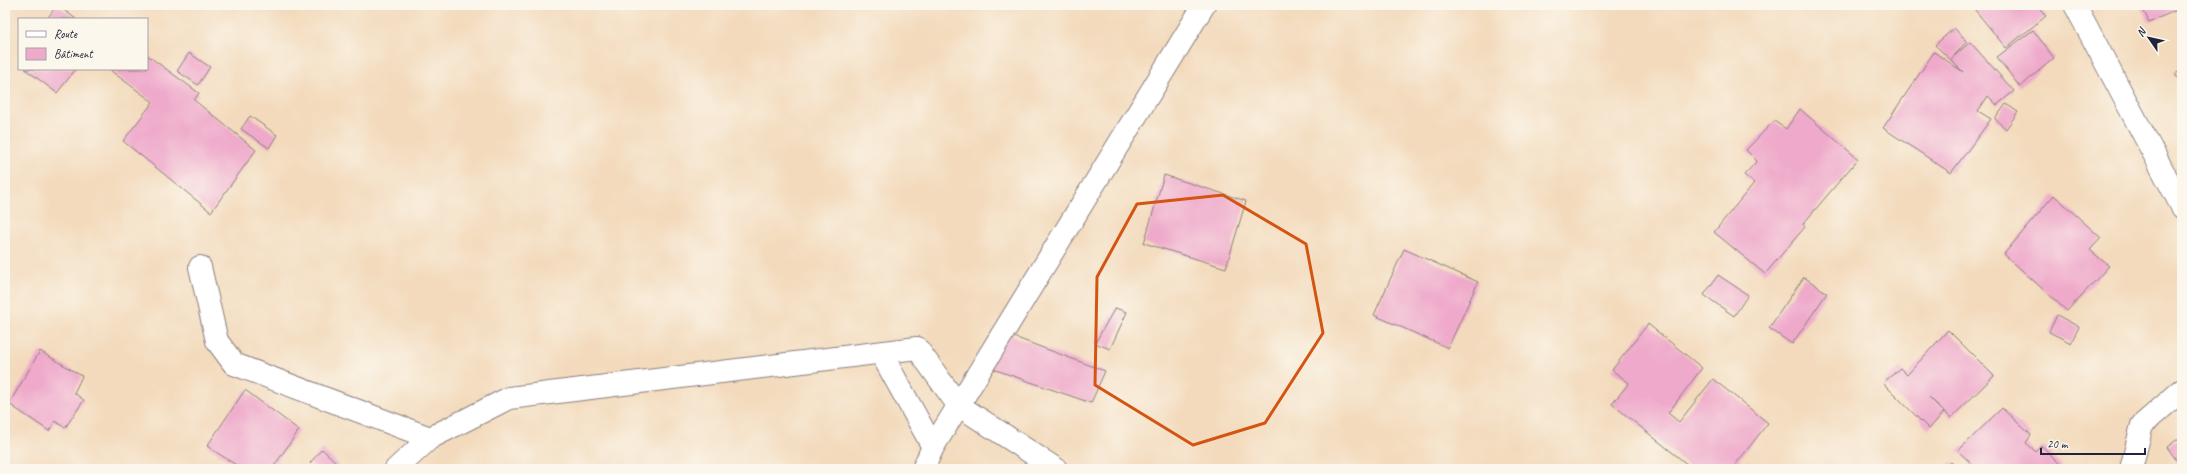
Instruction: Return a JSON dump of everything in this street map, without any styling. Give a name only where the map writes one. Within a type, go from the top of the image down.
[{"type":"street","points":[[923,469],[933,447],[1204,5]]},
{"type":"street","points":[[2075,5],[2182,207]]},
{"type":"street","points":[[200,268],[217,341],[234,364],[430,438]]},
{"type":"street","points":[[396,469],[430,438],[509,398],[917,348],[958,406],[1056,469]]},
{"type":"street","points":[[881,353],[933,447]]},
{"type":"street","points":[[2131,469],[2142,425],[2182,390]]},
{"type":"highlighted area","points":[[1223,195],[1306,244],[1323,333],[1265,423],[1193,445],[1095,385],[1097,277],[1137,204]]},
{"type":"building","points":[[57,5],[75,18],[48,18]]},
{"type":"building","points":[[1971,5],[2037,5],[2046,16],[2006,48]]},
{"type":"building","points":[[2141,5],[2182,5],[2182,8],[2149,22]]},
{"type":"building","points":[[1954,28],[1967,41],[1951,59],[1970,42],[2014,91],[1997,105],[1988,96],[1978,111],[1991,119],[1951,173],[1883,128],[1934,52],[1963,72],[1935,45]]},
{"type":"building","points":[[2033,30],[2054,58],[2020,87],[1997,57]]},
{"type":"building","points":[[189,53],[210,67],[198,85],[177,71]]},
{"type":"building","points":[[148,56],[199,93],[194,100],[256,150],[211,212],[123,141],[153,102],[111,71],[148,70]]},
{"type":"building","points":[[26,70],[75,70],[57,93]]},
{"type":"building","points":[[2182,70],[2182,85],[2175,74]]},
{"type":"building","points":[[2006,104],[2018,112],[2006,129],[1995,119]]},
{"type":"building","points":[[1800,109],[1858,159],[1803,224],[1805,227],[1765,274],[1714,232],[1754,183],[1744,175],[1757,161],[1746,150],[1774,121],[1786,129]]},
{"type":"building","points":[[250,116],[277,135],[269,148],[241,129]]},
{"type":"building","points":[[1164,175],[1246,201],[1226,268],[1144,243]]},
{"type":"building","points":[[2054,195],[2101,238],[2090,250],[2109,266],[2067,311],[2004,254]]},
{"type":"building","points":[[1404,249],[1478,282],[1448,348],[1374,315]]},
{"type":"building","points":[[1718,275],[1748,295],[1734,316],[1704,295]]},
{"type":"building","points":[[1804,277],[1827,293],[1792,344],[1769,328]]},
{"type":"building","points":[[1115,308],[1127,312],[1110,349],[1095,343]]},
{"type":"building","points":[[2057,315],[2079,327],[2071,343],[2049,332]]},
{"type":"building","points":[[1648,324],[1702,368],[1668,413],[1679,422],[1713,379],[1768,423],[1732,469],[1693,469],[1612,404],[1629,383],[1612,370]]},
{"type":"building","points":[[1948,330],[1994,376],[1951,418],[1929,397],[1944,412],[1929,429],[1883,383],[1900,368],[1907,375]]},
{"type":"building","points":[[1006,334],[1105,371],[1091,403],[990,368]]},
{"type":"building","points":[[40,351],[82,376],[74,393],[84,400],[65,428],[55,421],[49,431],[9,404]]},
{"type":"building","points":[[245,390],[299,430],[272,469],[242,469],[207,446]]},
{"type":"building","points":[[2002,408],[2031,435],[2026,443],[2036,452],[2042,446],[2062,466],[2059,469],[1977,469],[1958,451]]},
{"type":"building","points":[[2182,436],[2182,468],[2167,447]]},
{"type":"building","points":[[322,449],[338,464],[334,469],[316,469],[310,463]]},
{"type":"building","points":[[1951,462],[1958,469],[1944,469]]}]
